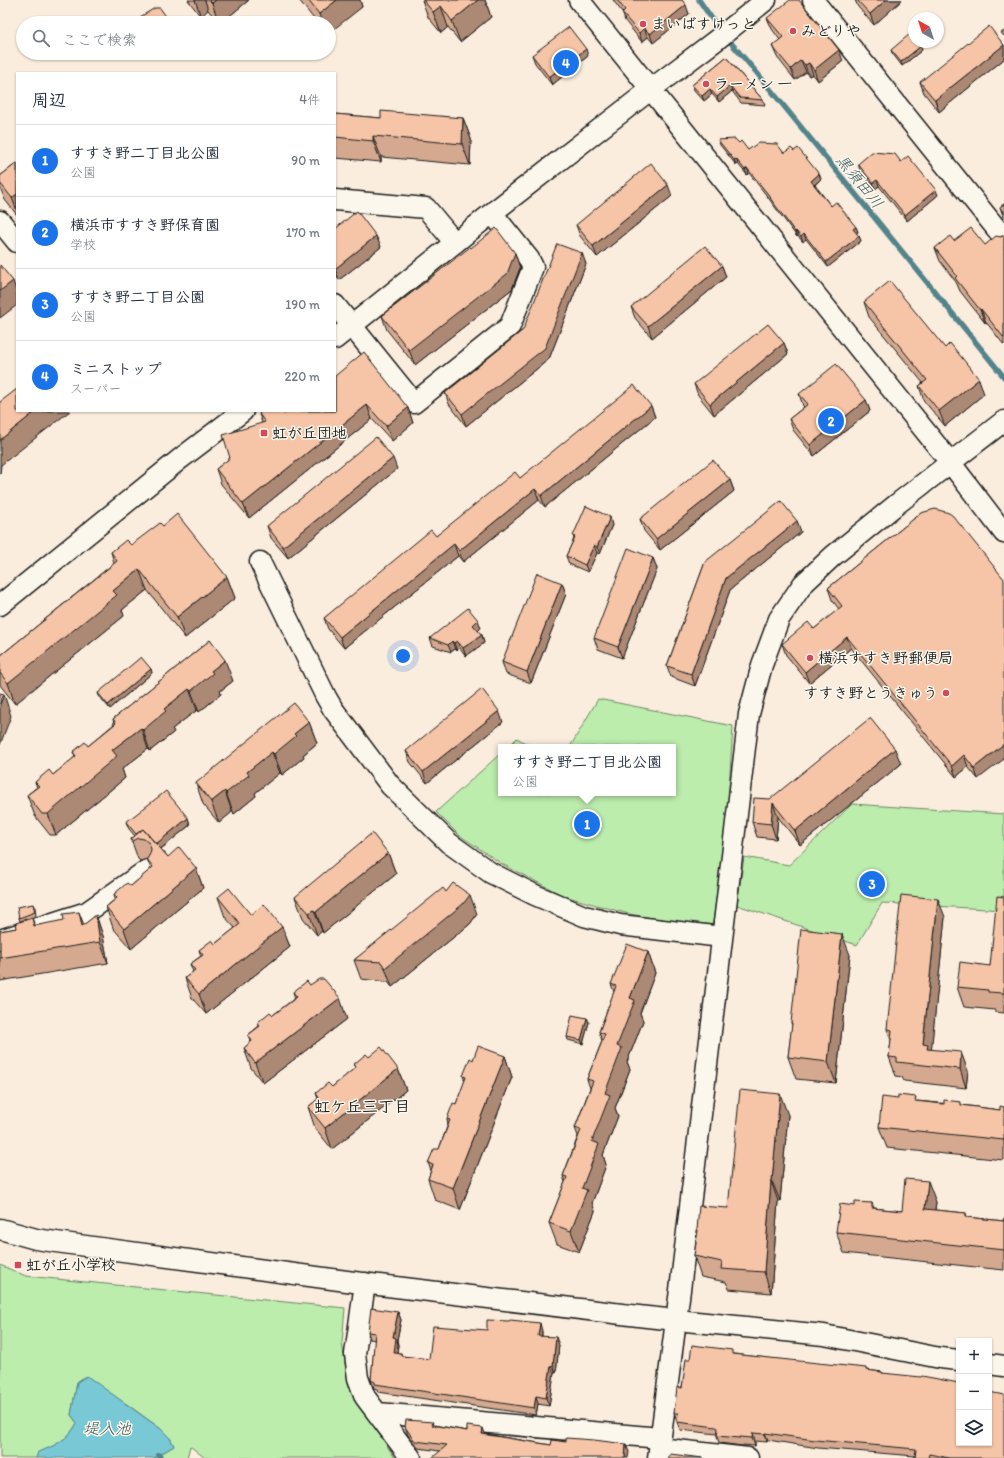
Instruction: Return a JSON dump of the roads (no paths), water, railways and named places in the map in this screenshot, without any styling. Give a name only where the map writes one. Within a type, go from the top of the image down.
[{"type":"street","points":[[579,0],[950,462],[1004,533]]},
{"type":"street","points":[[336,338],[492,213],[552,168],[766,0]]},
{"type":"street","points":[[813,0],[1004,238]]},
{"type":"street","points":[[336,200],[426,208],[455,243]]},
{"type":"street","points":[[336,306],[414,403],[510,326],[533,267],[529,259],[492,213]]},
{"type":"street","points":[[0,221],[16,241]]},
{"type":"street","points":[[0,604],[168,468],[242,412]]},
{"type":"street","points":[[659,1448],[675,1318],[680,1290],[749,714],[762,666],[779,619],[803,584],[833,556],[1004,420]]},
{"type":"street","points":[[260,562],[333,709],[390,785],[449,843],[491,873],[535,895],[584,916],[620,925],[722,937]]},
{"type":"street","points":[[0,940],[87,912],[147,870]]},
{"type":"street","points":[[0,1228],[36,1239],[366,1283],[647,1317],[675,1318],[824,1335],[940,1358],[956,1360]]},
{"type":"street","points":[[366,1283],[355,1354],[358,1378],[365,1396],[411,1458]]},
{"type":"street","points":[[992,1364],[1004,1366]]},
{"type":"street","points":[[378,1414],[748,1458]]},
{"type":"water","name":"堤入池","points":[[87,1376],[161,1429],[170,1438],[174,1446],[154,1458],[36,1458],[38,1452],[66,1438],[74,1429],[77,1423],[71,1415],[77,1382]]},
{"type":"waterway","name":"黒須田川","points":[[699,0],[719,29],[757,73],[1004,377]]},
{"type":"place","name":"まいばすけっと","points":[[643,24]]},
{"type":"place","name":"みどりや","points":[[793,31]]},
{"type":"place","name":"ミニストップ","points":[[566,63]]},
{"type":"place","name":"ラーメン 一","points":[[706,84]]},
{"type":"place","name":"横浜市すすき野保育園","points":[[831,421]]},
{"type":"place","name":"虹が丘団地","points":[[264,433]]},
{"type":"place","name":"横浜すすき野郵便局","points":[[810,658]]},
{"type":"place","name":"すすき野とうきゅう","points":[[946,693]]},
{"type":"place","name":"すすき野二丁目北公園","points":[[587,824]]},
{"type":"place","name":"すすき野二丁目公園","points":[[872,884]]},
{"type":"place","name":"虹が丘小学校","points":[[18,1265]]},
{"type":"district","name":"虹ケ丘三丁目","points":[[362,1106]]}]
